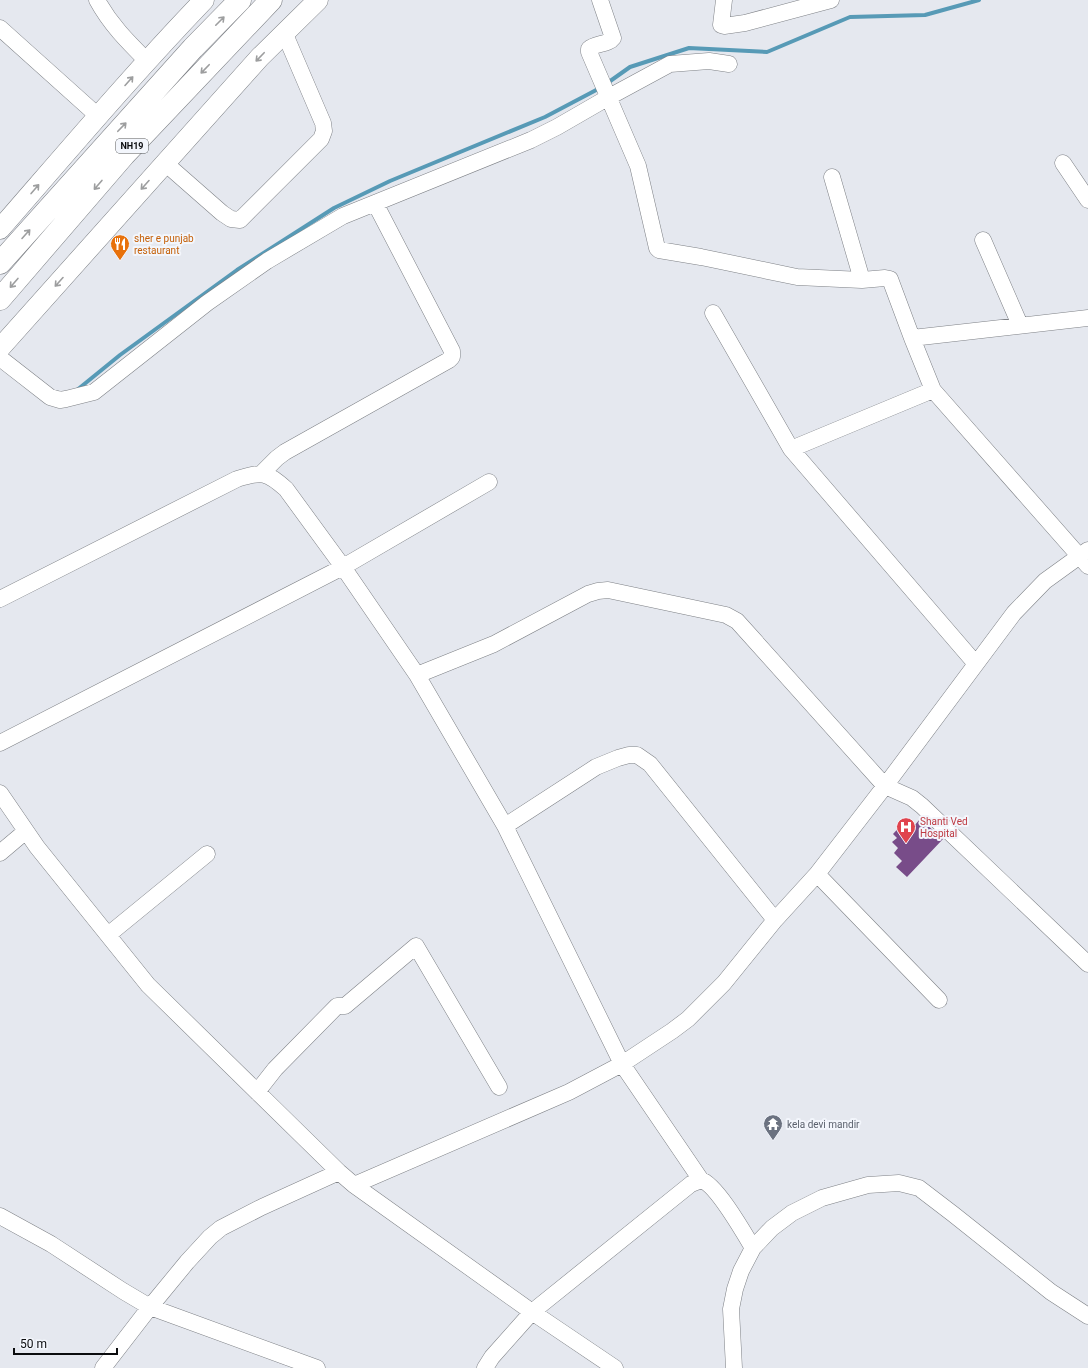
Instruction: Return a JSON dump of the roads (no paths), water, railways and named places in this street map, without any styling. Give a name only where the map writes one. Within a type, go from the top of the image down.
[{"type":"highway","name":"NH19","points":[[0,263],[194,48],[240,0]]},
{"type":"highway","name":"NH19","points":[[0,299],[124,154],[271,0]]},
{"type":"main road","points":[[0,229],[98,116],[204,0]]},
{"type":"main road","points":[[0,348],[260,56],[318,0]]},
{"type":"street","points":[[97,0],[106,16],[121,35],[147,61]]},
{"type":"street","points":[[354,1185],[569,1092],[622,1064],[672,1031],[703,1005],[724,983],[775,920],[816,874],[885,786],[1014,613],[1045,581],[1085,558],[933,390],[890,279],[862,280],[797,277],[659,250],[657,248],[638,166],[589,52],[589,49],[592,47],[610,41],[613,38],[600,0]]},
{"type":"street","points":[[724,0],[721,24],[724,26],[744,23],[830,0]]},
{"type":"street","points":[[0,28],[98,116]]},
{"type":"street","points":[[165,163],[222,213],[231,219],[240,220],[321,139],[324,131],[323,123],[284,32]]},
{"type":"street","points":[[0,358],[56,399],[66,399],[94,392],[207,303],[267,261],[343,216],[531,140],[557,127],[604,86],[670,64],[709,60],[729,64]]},
{"type":"street","points":[[1063,163],[1088,200]]},
{"type":"street","points":[[832,177],[862,280]]},
{"type":"street","points":[[262,474],[285,452],[452,357],[452,351],[375,203]]},
{"type":"street","points":[[983,240],[1020,325]]},
{"type":"street","points":[[714,313],[791,449],[976,664]]},
{"type":"street","points":[[912,338],[1088,318]]},
{"type":"street","points":[[791,449],[933,390]]},
{"type":"street","points":[[0,598],[237,479],[251,474],[262,474],[277,481],[286,489],[343,567],[417,674],[505,826],[622,1064],[701,1180],[707,1183],[726,1206],[753,1248]]},
{"type":"street","points":[[0,743],[343,567],[489,482]]},
{"type":"street","points":[[417,674],[494,644],[588,594],[598,591],[608,590],[726,615],[736,621],[885,786],[912,798],[922,806],[1088,964]]},
{"type":"street","points":[[505,826],[596,767],[628,755],[637,755],[650,764],[775,920]]},
{"type":"street","points":[[0,793],[37,847],[148,985],[338,1172],[532,1312],[615,1368]]},
{"type":"street","points":[[0,853],[26,831]]},
{"type":"street","points":[[108,935],[207,854]]},
{"type":"street","points":[[816,874],[939,1000]]},
{"type":"street","points":[[257,1092],[275,1069],[337,1006],[345,1006],[416,946],[499,1086]]},
{"type":"street","points":[[102,1368],[187,1262],[221,1228],[262,1207],[338,1172]]},
{"type":"street","points":[[484,1368],[532,1312],[691,1184],[701,1180]]},
{"type":"street","points":[[734,1368],[731,1309],[735,1289],[741,1271],[753,1248],[772,1228],[792,1214],[822,1198],[868,1185],[899,1184],[919,1188],[1051,1292],[1088,1316]]},
{"type":"street","points":[[0,1216],[51,1244],[150,1307],[317,1368]]},
{"type":"waterway","points":[[606,84],[630,67],[689,48],[767,52],[850,17],[925,15],[979,0]]},
{"type":"waterway","points":[[77,390],[120,355],[237,270],[334,208],[390,181],[545,117],[600,88]]},
{"type":"place","name":"sher e punjab restaurant","points":[[120,261]]},
{"type":"place","name":"Shanti Ved Hospital","points":[[906,844]]},
{"type":"place","name":"kela devi mandir","points":[[773,1141]]}]
